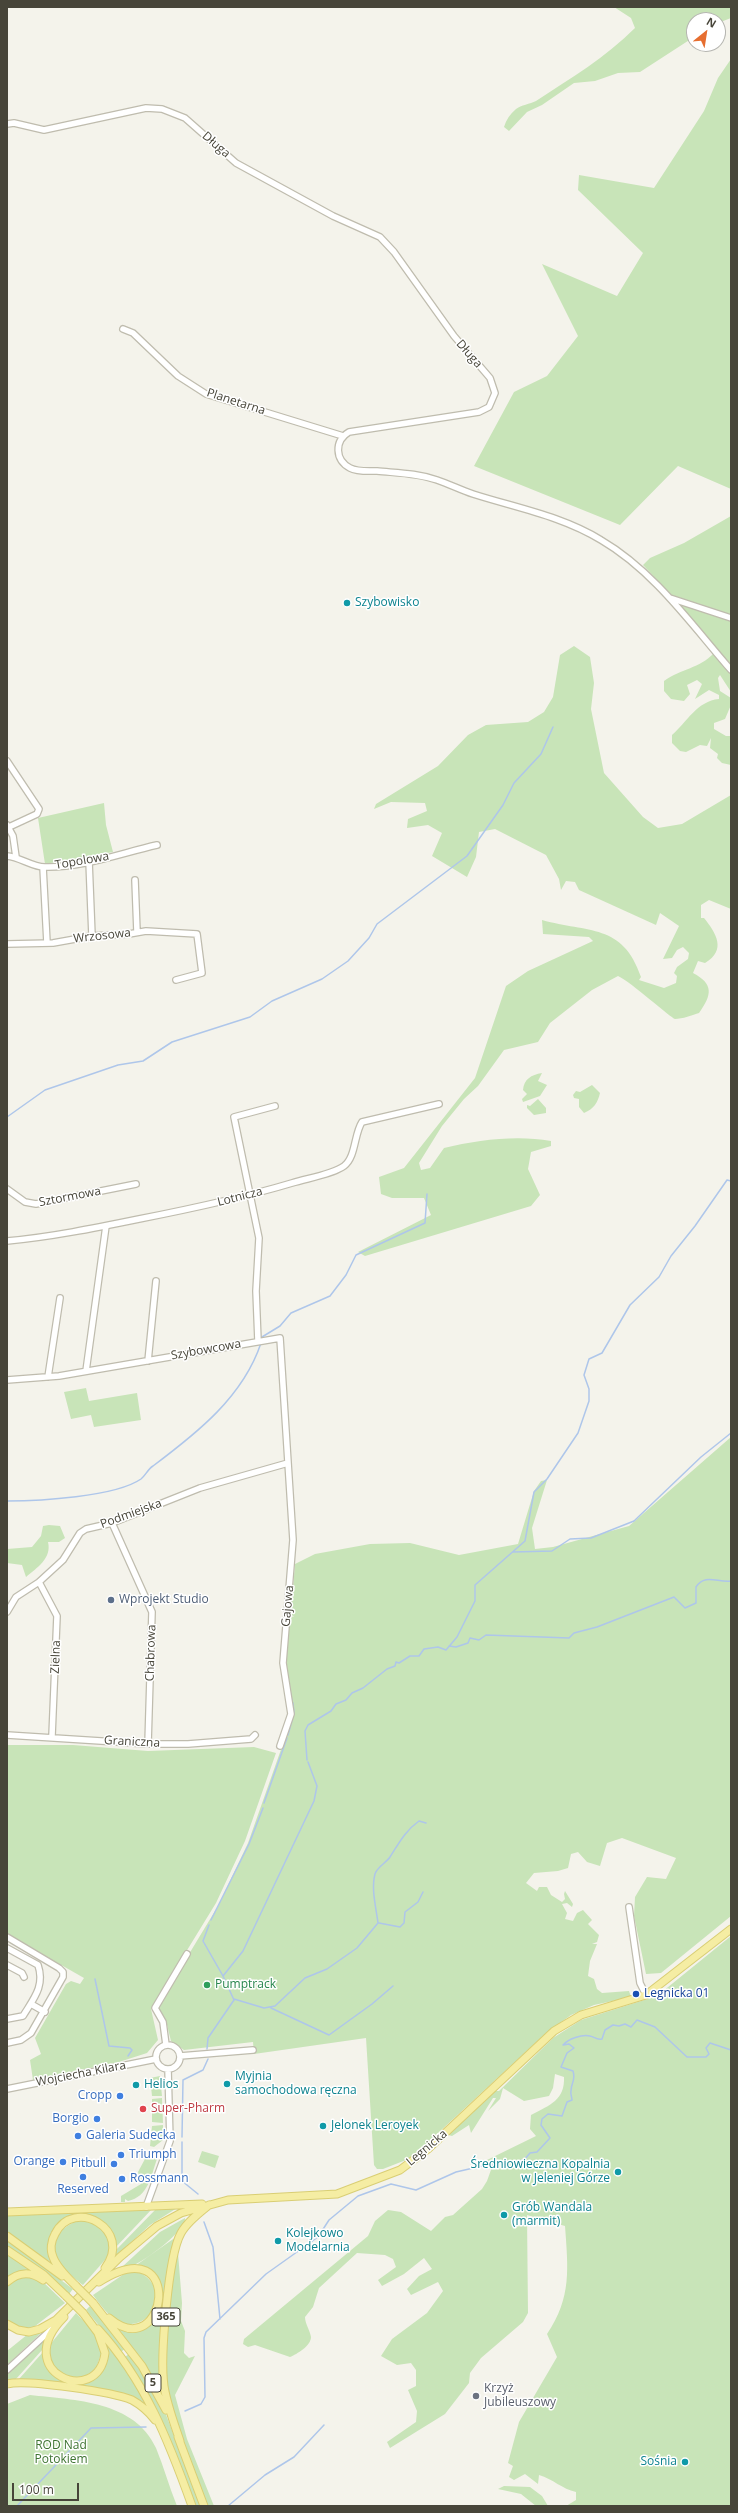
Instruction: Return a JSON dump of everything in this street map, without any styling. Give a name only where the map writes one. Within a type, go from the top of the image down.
[{"type":"main road","name":"Legnicka","points":[[98,2281],[166,2220],[181,2213],[210,2204],[238,2198],[337,2194],[400,2170],[428,2149],[554,2031],[589,2012],[646,1995],[731,1930]]},
{"type":"main road","points":[[7,2212],[146,2208],[210,2204]]},
{"type":"main road","name":"365","points":[[180,2441],[166,2395],[162,2365],[173,2258],[176,2244],[182,2230],[210,2204]]},
{"type":"main road","points":[[76,2286],[57,2264],[52,2249],[56,2231],[64,2223],[73,2219],[82,2218],[94,2220],[106,2228],[111,2236],[113,2247],[112,2257],[98,2281],[58,2321],[47,2342],[45,2353],[48,2364],[61,2377],[75,2382],[85,2380],[100,2370],[105,2350],[98,2333],[83,2313]]},
{"type":"main road","name":"5","points":[[7,2236],[43,2260],[76,2286],[93,2303],[142,2366],[157,2391],[180,2441],[204,2506]]},
{"type":"main road","name":"5","points":[[7,2250],[44,2275],[66,2296],[106,2337],[133,2374],[151,2406],[170,2447],[192,2506]]},
{"type":"main road","points":[[93,2303],[115,2323],[130,2327],[149,2321],[158,2308],[159,2289],[153,2278],[145,2272],[126,2269],[98,2281]]},
{"type":"main road","points":[[7,2282],[20,2274],[34,2275],[66,2296]]},
{"type":"main road","points":[[7,2324],[18,2330],[29,2332],[58,2321]]},
{"type":"main road","points":[[7,2384],[33,2382],[130,2400],[150,2414],[170,2447]]},
{"type":"street","name":"Długa","points":[[7,124],[44,130],[139,109],[162,109],[185,118],[241,166],[333,216],[380,237],[394,252],[454,336],[490,378],[494,388],[494,397],[489,407],[479,412],[357,430],[343,436]]},
{"type":"street","name":"Planetarna","points":[[123,329],[132,333],[178,376],[206,394],[343,436]]},
{"type":"street","points":[[343,436],[338,444],[339,457],[352,469],[425,476],[473,494],[541,513],[600,539],[638,567],[670,598],[731,670]]},
{"type":"street","points":[[670,598],[731,618]]},
{"type":"street","points":[[7,761],[39,809],[37,814],[8,826],[13,836],[16,857]]},
{"type":"street","name":"Topolowa","points":[[7,856],[16,857],[43,867],[89,861],[157,845]]},
{"type":"street","points":[[89,861],[92,936]]},
{"type":"street","points":[[43,867],[47,942]]},
{"type":"street","points":[[135,880],[137,932]]},
{"type":"street","name":"Wrzosowa","points":[[7,944],[47,942],[155,930],[197,934],[203,971],[200,975],[176,980]]},
{"type":"street","name":"Lotnicza","points":[[7,1240],[38,1238],[106,1226],[248,1196],[345,1165],[349,1159],[358,1128],[362,1122],[439,1104]]},
{"type":"street","points":[[258,1341],[256,1291],[259,1238],[248,1196],[234,1117],[275,1106]]},
{"type":"street","name":"Sztormowa","points":[[7,1189],[25,1202],[36,1204],[136,1184]]},
{"type":"street","points":[[86,1371],[106,1226]]},
{"type":"street","points":[[148,1361],[156,1281]]},
{"type":"street","points":[[48,1377],[60,1298]]},
{"type":"street","name":"Szybowcowa","points":[[7,1380],[48,1377],[280,1338],[288,1463]]},
{"type":"street","name":"Podmiejska","points":[[8,1608],[22,1592],[39,1582],[71,1550],[80,1533],[112,1523],[200,1488],[288,1463]]},
{"type":"street","name":"Gajowa","points":[[280,1746],[291,1714],[283,1663],[294,1546],[288,1463]]},
{"type":"street","name":"Chabrowa","points":[[112,1523],[152,1612],[148,1744]]},
{"type":"street","name":"Zielna","points":[[39,1582],[58,1616],[52,1736]]},
{"type":"street","name":"Graniczna","points":[[7,1735],[52,1736],[148,1744],[251,1739],[255,1735]]},
{"type":"street","points":[[629,1907],[640,1983],[646,1995]]},
{"type":"street","points":[[7,1937],[63,1972],[61,1983],[45,2012],[29,2035],[7,2042]]},
{"type":"street","points":[[7,1948],[38,1965],[42,1980],[40,1988],[23,2016],[7,2019]]},
{"type":"street","points":[[166,2045],[163,2022],[155,2008],[187,1954]]},
{"type":"street","points":[[7,1965],[22,1973],[24,1977]]},
{"type":"street","points":[[31,2004],[45,2012]]},
{"type":"street","points":[[166,2045],[177,2049],[180,2056],[176,2067],[168,2069],[159,2065],[156,2059],[157,2052],[166,2045]]},
{"type":"street","points":[[180,2056],[253,2050]]},
{"type":"street","name":"Wojciecha Kilara","points":[[7,2089],[156,2059]]},
{"type":"street","points":[[146,2208],[170,2141],[168,2069]]},
{"type":"street","points":[[151,2195],[157,2207]]},
{"type":"street","points":[[7,2370],[58,2321]]},
{"type":"green space","points":[[614,7],[731,7],[731,18],[726,20],[726,12],[686,12],[686,42],[640,72],[618,73],[595,81],[574,83],[542,105],[527,112],[509,131],[504,127],[508,117],[520,106],[536,101],[575,76],[624,39],[635,28],[631,18]]},
{"type":"green space","points":[[731,59],[731,489],[678,466],[620,525],[474,466],[514,392],[547,376],[578,336],[542,264],[617,296],[643,253],[578,190],[579,175],[654,188],[704,111],[718,78]]},
{"type":"green space","points":[[731,516],[731,665],[673,597],[643,565],[650,558],[684,543]]},
{"type":"green space","points":[[574,646],[590,657],[594,683],[591,709],[604,773],[643,817],[658,828],[682,824],[731,795],[731,909],[709,900],[701,905],[701,918],[704,918],[715,935],[718,947],[712,958],[705,963],[698,961],[693,973],[705,981],[708,986],[709,990],[706,1001],[699,1013],[684,1018],[675,1019],[632,985],[618,976],[592,990],[550,1023],[538,1042],[504,1050],[478,1086],[464,1099],[442,1126],[419,1163],[421,1170],[430,1168],[444,1148],[470,1143],[511,1138],[551,1141],[551,1146],[531,1152],[528,1169],[540,1195],[531,1206],[365,1256],[358,1252],[431,1215],[424,1198],[392,1198],[381,1194],[379,1177],[404,1168],[475,1078],[506,986],[528,971],[593,941],[589,937],[543,934],[542,920],[602,933],[614,939],[624,947],[633,960],[641,977],[639,980],[664,988],[676,983],[677,976],[674,973],[677,967],[688,959],[689,953],[683,947],[677,950],[672,958],[663,959],[679,926],[660,913],[656,925],[579,890],[575,882],[566,881],[561,890],[559,879],[546,855],[495,829],[479,832],[476,857],[467,877],[432,856],[442,833],[428,825],[407,828],[408,819],[427,811],[425,803],[391,802],[374,809],[376,804],[438,766],[468,735],[486,725],[528,722],[544,712],[553,697],[560,655]]},
{"type":"green space","points":[[714,653],[731,673],[731,692],[720,675],[718,678],[720,691],[731,698],[731,705],[725,719],[714,723],[714,729],[726,736],[731,736],[731,765],[722,763],[717,758],[718,754],[710,748],[711,738],[707,746],[700,745],[686,752],[680,751],[672,743],[672,735],[693,713],[704,704],[719,699],[719,695],[709,690],[695,699],[702,684],[697,680],[687,685],[690,694],[684,701],[671,699],[664,691],[664,681],[677,673],[702,662]]},
{"type":"green space","points":[[104,803],[106,825],[113,852],[45,864],[38,818]]},
{"type":"green space","points":[[542,1073],[538,1081],[547,1085],[540,1096],[523,1102],[522,1099],[527,1094],[523,1090],[525,1083],[531,1076]]},
{"type":"green space","points":[[592,1085],[600,1093],[597,1102],[593,1107],[584,1113],[579,1107],[579,1099],[574,1098],[573,1095],[576,1091],[580,1092]]},
{"type":"green space","points":[[538,1099],[546,1108],[546,1113],[534,1115],[527,1108],[527,1105],[530,1106]]},
{"type":"green space","points":[[86,1388],[89,1401],[137,1393],[141,1420],[94,1427],[91,1415],[71,1419],[64,1392]]},
{"type":"green space","points":[[731,1437],[731,1916],[661,1973],[646,1974],[634,1916],[635,1897],[647,1877],[666,1879],[676,1858],[622,1838],[607,1843],[600,1866],[587,1862],[578,1852],[571,1854],[568,1868],[558,1871],[534,1873],[526,1883],[537,1891],[539,1887],[547,1887],[551,1895],[562,1902],[565,1899],[565,1891],[573,1904],[572,1907],[567,1903],[562,1904],[567,1913],[565,1919],[573,1921],[577,1913],[583,1910],[592,1920],[588,1924],[599,1935],[597,1942],[592,1944],[597,1944],[590,1961],[588,1976],[594,1979],[597,1989],[602,1993],[629,1991],[631,1997],[594,2005],[571,2015],[545,2034],[411,2158],[383,2169],[377,2169],[374,2165],[366,2038],[254,2054],[253,2042],[184,2050],[171,2041],[166,2021],[158,2007],[218,1906],[248,1843],[290,1724],[285,1656],[289,1616],[294,1617],[291,1614],[295,1564],[315,1554],[370,1544],[410,1543],[459,1555],[518,1544],[534,1491],[541,1481],[547,1480],[532,1528],[535,1549],[553,1547],[629,1526]]},
{"type":"green space","points":[[43,1526],[60,1526],[65,1538],[59,1542],[48,1542],[49,1548],[46,1558],[26,1577],[22,1565],[7,1563],[7,1549],[32,1547],[41,1536]]},
{"type":"green space","points":[[7,1745],[73,1745],[148,1751],[254,1747],[276,1753],[245,1841],[216,1903],[151,2009],[158,2040],[147,2053],[119,2062],[33,2080],[30,2060],[41,2054],[35,2038],[66,1984],[71,1981],[80,1984],[84,1978],[7,1934]]},
{"type":"green space","points":[[731,1936],[731,2506],[566,2506],[576,2500],[576,2492],[566,2489],[539,2475],[538,2484],[525,2474],[514,2480],[509,2477],[513,2466],[508,2463],[519,2422],[557,2357],[547,2334],[561,2307],[564,2295],[567,2269],[565,2226],[527,2215],[528,2313],[523,2322],[481,2358],[470,2373],[469,2383],[445,2414],[390,2448],[387,2442],[416,2422],[417,2411],[408,2390],[416,2386],[416,2370],[411,2363],[397,2365],[381,2356],[392,2339],[427,2313],[443,2291],[438,2282],[411,2295],[407,2289],[419,2276],[432,2269],[424,2258],[404,2274],[382,2286],[378,2280],[396,2267],[393,2259],[385,2255],[357,2253],[319,2288],[313,2307],[305,2317],[311,2337],[309,2344],[303,2349],[290,2357],[255,2345],[248,2347],[243,2344],[244,2339],[368,2236],[375,2221],[388,2210],[401,2212],[431,2231],[445,2217],[453,2215],[482,2189],[487,2181],[492,2167],[487,2160],[536,2136],[530,2129],[531,2115],[555,2101],[562,2091],[564,2077],[555,2074],[553,2088],[549,2096],[524,2101],[503,2088],[500,2099],[488,2111],[496,2098],[493,2098],[471,2133],[469,2125],[452,2136],[448,2135],[495,2091],[499,2091],[553,2038],[581,2020],[657,1996]]},
{"type":"green space","points":[[160,2076],[162,2096],[152,2096],[150,2078]]},
{"type":"green space","points":[[162,2098],[163,2123],[152,2122],[152,2099]]},
{"type":"green space","points":[[163,2125],[163,2140],[154,2147],[150,2146],[152,2126]]},
{"type":"green space","points":[[202,2151],[219,2156],[215,2168],[198,2162]]},
{"type":"green space","points":[[146,2157],[157,2159],[148,2185],[135,2199],[128,2201],[125,2199],[125,2202],[121,2202],[121,2196],[141,2184],[138,2172]]},
{"type":"green space","points":[[177,2208],[150,2225],[114,2258],[115,2251],[156,2209]]},
{"type":"green space","points":[[152,2209],[115,2248],[114,2239],[84,2215],[53,2232],[53,2264],[7,2233],[7,2215]]},
{"type":"green space","points":[[201,2215],[185,2231],[178,2253],[182,2303],[181,2321],[185,2331],[184,2353],[189,2358],[195,2356],[175,2395],[187,2439],[214,2506],[206,2506],[183,2446],[169,2400],[164,2369],[165,2334],[171,2280],[177,2248],[184,2231]]},
{"type":"green space","points":[[185,2218],[180,2230],[156,2251],[133,2266],[122,2267],[160,2232]]},
{"type":"green space","points":[[79,2220],[93,2223],[102,2229],[108,2239],[111,2253],[83,2285],[66,2270],[59,2261],[55,2252],[54,2244],[57,2236],[65,2227]]},
{"type":"green space","points":[[176,2237],[174,2243],[163,2396],[144,2365],[118,2328],[130,2330],[157,2314],[162,2299],[160,2284],[135,2266]]},
{"type":"green space","points":[[7,2240],[73,2289],[69,2294],[7,2247]]},
{"type":"green space","points":[[7,2253],[32,2271],[7,2279]]},
{"type":"green space","points":[[130,2270],[146,2277],[152,2282],[157,2290],[154,2312],[144,2320],[135,2324],[119,2322],[106,2311],[93,2295]]},
{"type":"green space","points":[[23,2276],[40,2279],[65,2303],[30,2330],[22,2329],[7,2321],[7,2285]]},
{"type":"green space","points":[[90,2306],[126,2348],[121,2352],[86,2310]]},
{"type":"green space","points":[[76,2313],[99,2337],[103,2348],[95,2372],[78,2380],[54,2370],[48,2347]]},
{"type":"green space","points":[[41,2332],[7,2365],[7,2351],[28,2334]]},
{"type":"green space","points":[[45,2337],[43,2349],[16,2379],[7,2381],[7,2373]]},
{"type":"green space","points":[[108,2345],[117,2355],[149,2407],[33,2380],[19,2379],[43,2352],[45,2362],[50,2370],[62,2381],[78,2383],[87,2380],[103,2367],[106,2361]]},
{"type":"green space","points":[[130,2353],[165,2412],[201,2506],[194,2506],[125,2357]]},
{"type":"green space","name":"ROD Nad Potokiem","points":[[30,2395],[66,2399],[102,2406],[119,2412],[134,2421],[146,2432],[156,2448],[177,2506],[7,2506],[7,2404]]},
{"type":"green space","points":[[504,2486],[530,2487],[542,2496],[548,2506],[536,2506],[521,2494],[498,2489]]},
{"type":"waterway","points":[[7,1117],[45,1090],[118,1065],[143,1061],[172,1042],[250,1017],[272,1001],[322,979],[348,961],[369,938],[377,924],[467,856],[503,805],[514,783],[541,754],[553,727]]},
{"type":"waterway","points":[[307,1760],[305,1731],[308,1725],[331,1711],[336,1704],[346,1700],[352,1693],[363,1688],[387,1669],[395,1666],[396,1662],[399,1663],[410,1656],[419,1656],[424,1649],[438,1647],[446,1650],[457,1637],[475,1601],[475,1585],[525,1541],[534,1492],[547,1479],[578,1433],[589,1401],[589,1389],[584,1375],[589,1359],[602,1353],[630,1305],[659,1277],[671,1256],[695,1226],[727,1180],[731,1181]]},
{"type":"waterway","points":[[262,1337],[280,1326],[291,1313],[330,1296],[346,1275],[356,1255],[425,1223],[427,1194]]},
{"type":"waterway","points":[[7,1501],[56,1499],[95,1494],[129,1485],[141,1479],[151,1467],[202,1427],[231,1397],[243,1380],[261,1343]]},
{"type":"waterway","points":[[513,1552],[552,1551],[570,1539],[591,1538],[634,1521],[701,1457],[731,1433]]},
{"type":"waterway","points":[[449,1646],[456,1647],[468,1643],[470,1638],[479,1640],[486,1635],[569,1638],[574,1633],[597,1627],[674,1597],[685,1608],[696,1603],[696,1587],[703,1580],[731,1581]]},
{"type":"waterway","points":[[286,1656],[286,1668]]},
{"type":"waterway","points":[[290,1691],[292,1701]]},
{"type":"waterway","points":[[288,1735],[294,1713],[293,1703]]},
{"type":"waterway","points":[[264,1803],[287,1738]]},
{"type":"waterway","points":[[207,2049],[208,2038],[234,2000],[223,1976],[243,1951],[314,1801],[317,1786],[308,1762]]},
{"type":"waterway","points":[[211,1920],[249,1844],[263,1808]]},
{"type":"waterway","points":[[234,1999],[264,2008],[275,2006],[305,1978],[327,1969],[357,1948],[378,1923],[374,1892],[376,1872],[388,1859],[410,1829],[419,1821],[426,1823]]},
{"type":"waterway","points":[[379,1923],[400,1927],[404,1923],[405,1912],[418,1902],[423,1892]]},
{"type":"waterway","points":[[209,1925],[203,1941],[223,1976]]},
{"type":"waterway","points":[[95,1979],[109,2046],[130,2048],[132,2050],[128,2056]]},
{"type":"waterway","points":[[271,2008],[329,2035],[372,2004],[393,1986]]},
{"type":"waterway","points":[[485,2166],[524,2160],[530,2153],[537,2152],[550,2138],[541,2125],[542,2119],[548,2114],[562,2116],[567,2102],[572,2100],[571,2088],[574,2077],[573,2071],[561,2067],[567,2053],[574,2048],[569,2044],[563,2045],[572,2039],[579,2036],[592,2036],[602,2039],[605,2030],[613,2025],[619,2026],[625,2024],[631,2027],[637,2020],[655,2027],[687,2057],[706,2057],[709,2054],[706,2048],[710,2043],[731,2050]]},
{"type":"waterway","points":[[182,2137],[183,2080],[203,2070],[208,2059]]},
{"type":"waterway","points":[[182,2142],[182,2181],[198,2194]]},
{"type":"waterway","points":[[185,2411],[201,2404],[205,2397],[204,2338],[206,2332],[266,2274],[318,2237],[329,2220],[358,2196],[391,2184],[416,2190],[456,2172],[482,2166]]},
{"type":"waterway","points":[[204,2222],[213,2247],[220,2319]]},
{"type":"waterway","points":[[228,2506],[265,2475],[294,2457],[324,2425]]},
{"type":"waterway","points":[[17,2506],[91,2428],[146,2427]]},
{"type":"place","name":"Szybowisko","points":[[347,603]]},
{"type":"place","name":"Wprojekt Studio","points":[[111,1600]]},
{"type":"place","name":"Pumptrack","points":[[207,1985]]},
{"type":"place","name":"Legnicka 01","points":[[636,1994]]},
{"type":"place","name":"Myjnia samochodowa ręczna","points":[[227,2084]]},
{"type":"place","name":"Helios","points":[[136,2085]]},
{"type":"place","name":"Cropp","points":[[120,2096]]},
{"type":"place","name":"Super-Pharm","points":[[143,2109]]},
{"type":"place","name":"Borgio","points":[[97,2119]]},
{"type":"place","name":"Jelonek Leroyek","points":[[323,2126]]},
{"type":"place","name":"Galeria Sudecka","points":[[78,2136]]},
{"type":"place","name":"Triumph","points":[[121,2155]]},
{"type":"place","name":"Orange","points":[[63,2162]]},
{"type":"place","name":"Pitbull","points":[[114,2164]]},
{"type":"place","name":"Średniowieczna Kopalnia w Jeleniej Górze","points":[[618,2172]]},
{"type":"place","name":"Reserved","points":[[83,2177]]},
{"type":"place","name":"Rossmann","points":[[122,2179]]},
{"type":"place","name":"Grób Wandala (marmit)","points":[[504,2215]]},
{"type":"place","name":"Kolejkowo Modelarnia","points":[[278,2241]]},
{"type":"place","name":"Krzyż Jubileuszowy","points":[[476,2396]]},
{"type":"place","name":"Sośnia","points":[[685,2462]]}]
